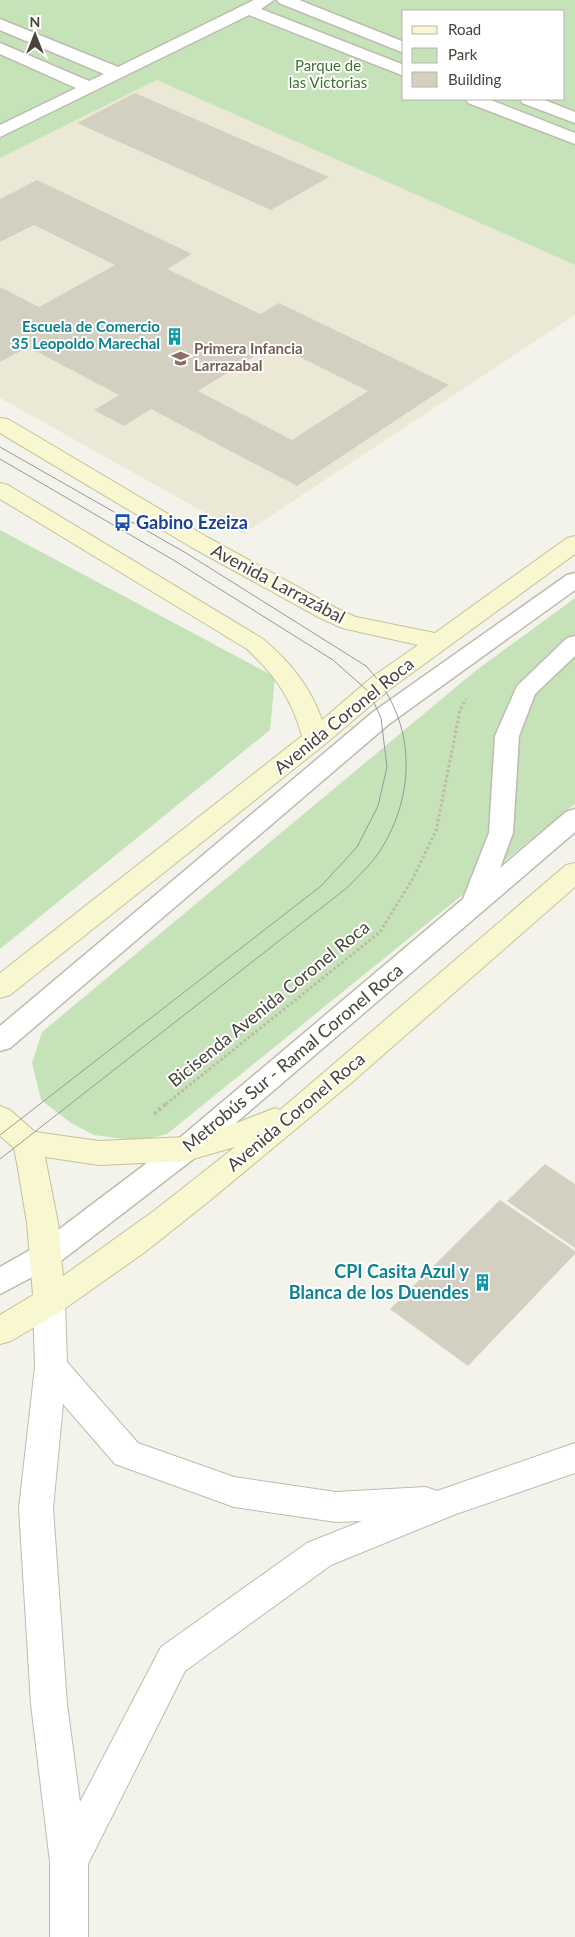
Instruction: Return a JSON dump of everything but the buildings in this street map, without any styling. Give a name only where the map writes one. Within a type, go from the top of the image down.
[{"type":"main road","name":"Avenida Larrazábal","points":[[0,424],[76,467],[199,542],[328,613],[350,623],[438,641]]},
{"type":"main road","points":[[0,490],[255,644],[280,667],[298,690],[308,714],[315,739]]},
{"type":"main road","name":"Avenida Coronel Roca","points":[[0,988],[315,739],[369,692],[575,543]]},
{"type":"main road","name":"Avenida Coronel Roca","points":[[0,1331],[49,1303],[171,1216],[301,1109],[575,872]]},
{"type":"main road","points":[[27,1143],[99,1153],[186,1150],[245,1132],[301,1109]]},
{"type":"main road","points":[[0,1118],[27,1143],[38,1192],[47,1255],[49,1303]]},
{"type":"street","points":[[49,1303],[51,1366],[36,1508],[49,1704],[69,1862],[69,1937]]},
{"type":"street","points":[[51,1366],[127,1454],[234,1492],[336,1507],[450,1501]]},
{"type":"street","points":[[69,1862],[173,1659],[319,1554],[450,1501],[575,1458]]},
{"type":"lane","points":[[0,132],[266,0]]},
{"type":"lane","points":[[285,0],[402,47]]},
{"type":"lane","points":[[248,9],[402,70]]},
{"type":"lane","points":[[0,24],[117,73]]},
{"type":"lane","points":[[0,48],[88,87]]},
{"type":"lane","points":[[477,100],[575,139]]},
{"type":"lane","points":[[530,100],[575,118]]},
{"type":"lane","points":[[0,1041],[381,718],[575,580]]},
{"type":"lane","points":[[475,902],[501,833],[507,736],[525,691],[575,643]]},
{"type":"lane","name":"Metrobús Sur - Ramal Coronel Roca","points":[[0,1282],[47,1255],[186,1150],[575,818]]},
{"type":"path","name":"Bicisenda Avenida Coronel Roca","points":[[150,1117],[380,932],[412,880],[436,831],[460,710],[469,694]]},
{"type":"shaded area","points":[[157,80],[575,265],[575,315],[243,534],[0,398],[0,158]]},
{"type":"green space","name":"Parque de las Victorias","points":[[0,0],[575,0],[575,265],[157,80],[0,158]]},
{"type":"green space","points":[[0,530],[275,677],[270,730],[0,949]]},
{"type":"green space","points":[[575,598],[575,804],[167,1134],[138,1141],[94,1135],[71,1123],[41,1100],[32,1063],[42,1032],[474,672]]},
{"type":"tram line","points":[[0,447],[186,553],[366,666],[382,686],[394,707],[402,729],[406,753],[406,776],[402,800],[394,823],[379,852],[348,887],[0,1159]]},
{"type":"tram line","points":[[0,459],[175,561],[333,660],[369,692],[381,718],[387,767],[378,806],[357,847],[321,886],[0,1135]]},
{"type":"place","name":"Escuela de Comercio 35 Leopoldo Marechal","points":[[174,336]]},
{"type":"place","name":"Primera Infancia Larrazabal","points":[[180,358]]},
{"type":"place","name":"Gabino Ezeiza","points":[[122,523]]},
{"type":"place","name":"CPI Casita Azul y Blanca de los Duendes","points":[[483,1282]]}]
